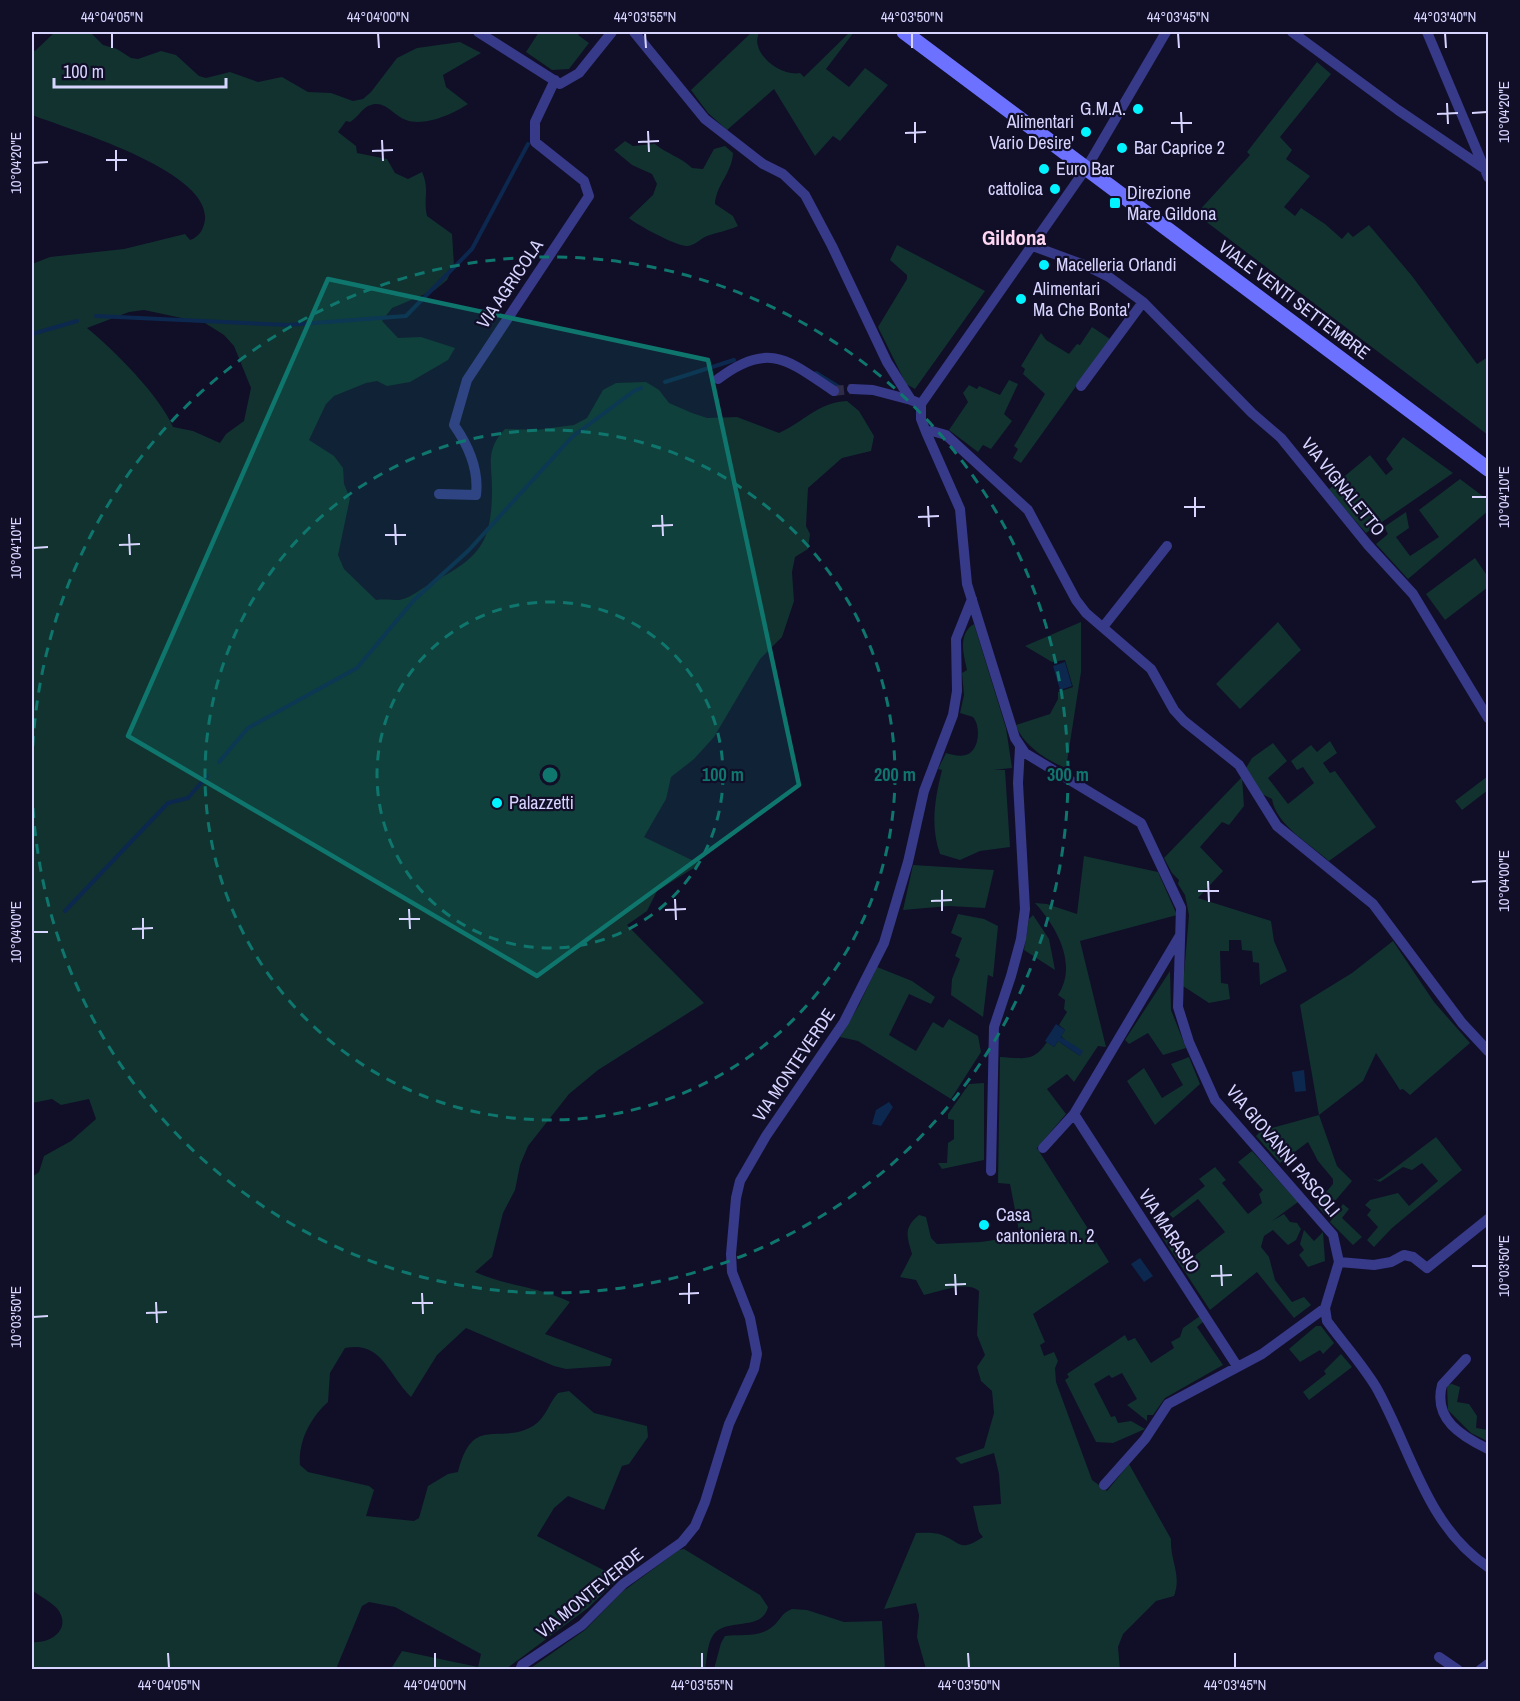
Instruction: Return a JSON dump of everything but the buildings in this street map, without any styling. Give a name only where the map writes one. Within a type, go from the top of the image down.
[{"type":"main road","name":"VIALE VENTI SETTEMBRE","points":[[904,32],[1488,469]]},
{"type":"street","points":[[478,32],[555,80],[564,83],[579,73],[612,32]]},
{"type":"street","points":[[634,32],[705,119],[763,164],[783,174],[805,195],[887,362],[916,402],[926,432],[960,509],[964,569],[1015,738],[1020,746],[1018,783],[1025,909],[1021,939],[994,1028],[991,1171]]},
{"type":"street","points":[[916,402],[1087,167],[1166,32]]},
{"type":"street","points":[[1292,32],[1486,173]]},
{"type":"street","points":[[1427,32],[1486,173]]},
{"type":"street","name":"VIA AGRICOLA","points":[[439,494],[476,495],[477,484],[467,444],[454,425],[467,380],[589,196],[584,181],[535,142],[535,122],[555,80]]},
{"type":"street","name":"VIA VIGNALETTO","points":[[1030,245],[1087,266],[1108,277],[1143,302],[1252,413],[1281,438],[1358,532],[1410,590],[1488,718]]},
{"type":"street","points":[[1081,386],[1143,302]]},
{"type":"street","points":[[718,379],[731,369],[746,363],[782,359],[834,391]]},
{"type":"street","points":[[852,389],[873,390],[916,402]]},
{"type":"street","points":[[926,432],[932,431],[946,435],[1028,510],[1076,600],[1151,669],[1174,710],[1184,721],[1239,765],[1277,826],[1373,904],[1462,1023],[1488,1051]]},
{"type":"street","points":[[1103,627],[1167,546]]},
{"type":"street","name":"VIA MONTEVERDE","points":[[520,1670],[522,1665],[582,1625],[623,1584],[682,1542],[694,1526],[705,1502],[729,1424],[754,1369],[757,1354],[750,1318],[732,1272],[733,1228],[740,1181],[766,1136],[844,1022],[884,943],[908,862],[924,791],[944,744],[957,701],[956,639],[972,599]]},
{"type":"street","name":"VIA GIOVANNI PASCOLI","points":[[1020,746],[1033,758],[1141,823],[1181,909],[1178,1007],[1180,1020],[1207,1084],[1215,1100],[1333,1235],[1339,1262]]},
{"type":"street","points":[[1043,1148],[1074,1114],[1181,934]]},
{"type":"street","name":"VIA MARASIO","points":[[1074,1114],[1237,1366]]},
{"type":"street","points":[[1487,1220],[1427,1268],[1413,1257],[1404,1255],[1391,1263],[1374,1265],[1339,1262],[1325,1308],[1327,1321],[1376,1388],[1435,1509],[1459,1543],[1488,1568]]},
{"type":"street","points":[[1104,1485],[1145,1439],[1168,1404],[1263,1354],[1325,1308]]},
{"type":"street","points":[[1466,1359],[1442,1385],[1441,1408],[1443,1416],[1455,1429],[1468,1440],[1488,1449]]},
{"type":"street","points":[[1439,1657],[1458,1670]]},
{"type":"street","points":[[1480,1670],[1488,1664]]},
{"type":"highlighted area","points":[[328,279],[708,360],[799,785],[537,976],[128,736]]},
{"type":"green space","points":[[55,32],[92,34],[103,45],[117,49],[131,58],[138,59],[161,51],[176,55],[199,76],[206,78],[230,72],[258,82],[282,77],[308,92],[331,93],[353,101],[363,99],[371,92],[397,58],[417,48],[460,42],[481,53],[443,75],[446,87],[468,104],[462,108],[430,121],[413,122],[401,118],[384,106],[374,104],[366,107],[350,122],[346,121],[338,132],[356,146],[357,153],[387,159],[395,173],[408,179],[422,172],[426,184],[427,216],[452,234],[454,265],[447,280],[435,290],[392,308],[382,321],[398,338],[421,337],[455,348],[448,360],[410,382],[387,386],[377,381],[366,383],[334,396],[326,404],[309,440],[334,456],[343,468],[344,484],[350,498],[338,555],[344,569],[376,600],[399,600],[410,596],[459,567],[478,549],[489,525],[492,451],[505,429],[536,430],[574,425],[587,418],[603,390],[616,383],[646,382],[659,390],[669,403],[692,413],[707,418],[737,417],[779,433],[819,409],[847,401],[859,411],[874,436],[871,451],[842,458],[808,488],[806,526],[810,534],[808,549],[795,557],[792,572],[794,601],[782,637],[760,659],[714,737],[694,759],[671,777],[666,799],[644,837],[700,864],[657,891],[647,911],[627,925],[704,1003],[598,1070],[569,1094],[528,1146],[520,1165],[515,1190],[503,1213],[492,1257],[475,1272],[570,1302],[545,1334],[612,1359],[610,1366],[566,1369],[554,1366],[466,1328],[437,1355],[411,1397],[376,1354],[368,1349],[345,1348],[330,1373],[328,1402],[311,1422],[303,1438],[300,1465],[308,1472],[369,1486],[374,1490],[366,1516],[414,1521],[419,1518],[428,1486],[448,1474],[458,1472],[464,1454],[471,1443],[488,1434],[509,1433],[533,1426],[541,1419],[558,1393],[569,1391],[594,1413],[647,1426],[648,1437],[629,1464],[622,1466],[604,1510],[568,1496],[554,1508],[537,1536],[619,1578],[588,1608],[506,1669],[391,1669],[402,1651],[478,1667],[481,1654],[395,1607],[369,1602],[362,1606],[336,1669],[32,1669],[32,1642],[45,1641],[56,1635],[62,1625],[62,1618],[57,1608],[32,1590],[32,1177],[39,1172],[44,1156],[71,1141],[96,1119],[89,1099],[61,1105],[52,1099],[32,1103],[32,264],[50,257],[124,249],[185,234],[190,240],[200,232],[205,219],[200,201],[185,184],[162,168],[104,141],[32,115],[32,49],[35,51]],"holes":[[[144,310],[205,323],[224,335],[234,346],[251,388],[244,421],[226,434],[220,443],[193,431],[173,427],[158,401],[147,388],[122,360],[87,328],[129,312]]]},
{"type":"green space","points":[[539,32],[580,32],[578,35],[589,43],[569,69],[552,70],[526,52]]},
{"type":"green space","points":[[752,32],[759,32],[757,40],[760,52],[769,62],[781,70],[800,73],[804,77],[850,32],[854,32],[826,69],[849,87],[865,68],[888,85],[840,141],[833,136],[815,156],[774,89],[727,130],[708,113],[691,90]]},
{"type":"green space","points":[[1317,62],[1331,74],[1280,137],[1292,150],[1286,159],[1310,176],[1284,207],[1295,216],[1301,208],[1342,239],[1348,232],[1353,237],[1369,225],[1412,276],[1477,364],[1488,357],[1488,435],[1196,214],[1250,155],[1247,152]]},
{"type":"green space","points":[[625,141],[633,146],[655,144],[692,168],[703,169],[714,149],[725,146],[733,153],[732,160],[718,191],[715,204],[733,216],[738,226],[707,236],[687,246],[658,235],[629,218],[653,195],[657,184],[652,174],[632,165],[614,150]]},
{"type":"green space","points":[[897,245],[985,291],[915,389],[906,384],[878,327],[907,279],[907,275],[890,260]]},
{"type":"green space","points":[[1092,327],[1110,339],[1021,463],[1013,458],[1018,449],[1014,446],[1045,394],[1023,374],[1025,369],[1021,366],[1041,333],[1046,340],[1069,354],[1077,344],[1080,345]]},
{"type":"green space","points":[[1009,380],[1018,384],[1004,414],[1012,421],[991,449],[983,445],[978,452],[949,430],[968,402],[963,393],[969,385],[977,389],[979,386],[1000,395]]},
{"type":"green space","points":[[1403,437],[1453,473],[1366,533],[1328,490],[1370,455],[1386,475],[1393,469],[1386,459]]},
{"type":"green space","points":[[1460,479],[1488,500],[1488,511],[1408,579],[1376,544],[1388,534],[1384,527],[1406,512],[1409,528],[1396,537],[1410,556],[1439,537],[1419,510]]},
{"type":"green space","points":[[1475,558],[1488,577],[1488,587],[1445,620],[1426,594]]},
{"type":"green space","points":[[1081,622],[1081,672],[1066,768],[1051,761],[1029,745],[1016,725],[1050,714],[1058,699],[1058,692],[1073,687],[1065,660],[1052,662],[1025,646]]},
{"type":"green space","points":[[1278,622],[1301,650],[1240,709],[1216,684]]},
{"type":"green space","points":[[974,624],[1006,728],[1012,768],[993,770],[1005,770],[1010,847],[980,851],[960,860],[940,854],[934,822],[942,770],[938,769],[946,753],[958,756],[967,755],[976,745],[978,730],[973,717],[960,713],[964,695],[962,673],[967,670],[963,652],[964,639],[965,633]]},
{"type":"green space","points":[[1330,741],[1337,753],[1323,763],[1330,773],[1335,771],[1376,827],[1329,861],[1287,826],[1272,799],[1262,794],[1246,768],[1252,758],[1273,743],[1287,761],[1268,778],[1288,804],[1314,783],[1303,767],[1297,770],[1291,761],[1311,745],[1317,752]]},
{"type":"green space","points":[[1488,776],[1488,790],[1462,810],[1455,801]]},
{"type":"green space","points":[[1242,777],[1244,806],[1229,825],[1222,822],[1200,847],[1223,871],[1198,898],[1271,921],[1274,941],[1287,971],[1260,985],[1259,963],[1253,962],[1252,951],[1242,950],[1241,940],[1229,940],[1229,951],[1220,951],[1221,983],[1228,984],[1230,999],[1209,1003],[1183,986],[1189,915],[1185,895],[1178,884],[1179,880],[1172,873],[1164,858]]},
{"type":"green space","points":[[1084,856],[1158,872],[1177,915],[1080,941],[1106,1047],[1098,1046],[1074,1082],[1067,1074],[1047,1089],[1066,1114],[1037,1148],[1109,1262],[1033,1314],[1045,1342],[1040,1345],[1044,1356],[1054,1352],[1058,1361],[1055,1368],[1056,1382],[1092,1480],[1107,1491],[1129,1464],[1171,1539],[1176,1588],[1174,1596],[1156,1601],[1123,1634],[1118,1647],[1120,1670],[926,1669],[917,1637],[919,1615],[916,1603],[884,1609],[916,1533],[939,1534],[961,1545],[975,1542],[983,1537],[979,1532],[973,1506],[1001,1504],[999,1474],[994,1453],[961,1464],[955,1458],[984,1448],[994,1413],[992,1391],[981,1381],[977,1367],[985,1355],[977,1335],[979,1291],[974,1288],[960,1287],[924,1295],[916,1280],[900,1277],[912,1254],[908,1228],[919,1215],[926,1217],[931,1238],[937,1244],[981,1242],[1020,1236],[1010,1184],[998,1183],[1000,1057],[1027,1058],[1042,1049],[1047,1042],[1054,1047],[1058,1041],[1080,1056],[1061,1036],[1065,1030],[1059,1025],[1067,1012],[1064,1009],[1065,1000],[1058,995],[1064,983],[1066,971],[1062,947],[1051,923],[1035,903],[1047,904],[1077,914]]},
{"type":"green space","points":[[913,865],[994,870],[985,908],[949,906],[903,910]]},
{"type":"green space","points":[[958,914],[984,919],[998,926],[993,977],[988,975],[983,1017],[951,995],[952,979],[960,959],[955,956],[962,938],[951,933]]},
{"type":"green space","points":[[1033,915],[1049,939],[1055,970],[1024,950],[1029,919]]},
{"type":"green space","points":[[1393,941],[1434,1002],[1470,1043],[1410,1095],[1403,1089],[1400,1090],[1376,1053],[1363,1081],[1319,1115],[1300,1005],[1352,973]]},
{"type":"green space","points":[[877,967],[912,981],[935,997],[931,1004],[909,994],[889,1035],[916,1051],[933,1022],[943,1028],[949,1019],[978,1036],[981,1052],[951,1099],[858,1041],[840,1037],[859,1005]]},
{"type":"green space","points":[[1170,971],[1171,1010],[1186,1048],[1163,1055],[1148,1033],[1129,1044],[1125,1040]]},
{"type":"green space","points":[[1189,1057],[1200,1084],[1155,1125],[1127,1081],[1144,1068],[1162,1098],[1183,1085],[1171,1064]]},
{"type":"green space","points":[[984,1083],[984,1160],[942,1169],[938,1163],[947,1163],[948,1143],[954,1139],[954,1120],[948,1119],[948,1114],[969,1084]]},
{"type":"green space","points":[[1319,1115],[1337,1166],[1352,1181],[1324,1214],[1316,1204],[1333,1184],[1333,1179],[1318,1161],[1308,1142],[1280,1163],[1256,1136],[1261,1131]]},
{"type":"green space","points":[[1436,1137],[1462,1170],[1392,1228],[1374,1247],[1367,1240],[1378,1227],[1367,1215],[1371,1210],[1365,1205],[1370,1200],[1398,1193],[1409,1206],[1438,1181],[1422,1163],[1412,1170],[1403,1167],[1380,1182],[1372,1178],[1378,1180],[1383,1177]]},
{"type":"green space","points":[[1252,1151],[1298,1202],[1272,1221],[1284,1214],[1290,1222],[1297,1223],[1301,1229],[1296,1240],[1288,1245],[1273,1230],[1264,1236],[1261,1247],[1269,1257],[1275,1280],[1292,1302],[1304,1297],[1311,1305],[1294,1318],[1257,1272],[1210,1310],[1162,1237],[1170,1239],[1188,1261],[1225,1232],[1198,1199],[1173,1218],[1169,1214],[1205,1186],[1199,1179],[1215,1167],[1226,1180],[1222,1183],[1248,1214],[1262,1203],[1259,1194],[1263,1190],[1238,1162]]},
{"type":"green space","points":[[1343,1204],[1349,1209],[1342,1218],[1362,1237],[1353,1245],[1330,1222]]},
{"type":"green space","points":[[1304,1230],[1314,1241],[1323,1232],[1325,1261],[1308,1267],[1299,1255],[1304,1250],[1300,1244]]},
{"type":"green space","points":[[1200,1316],[1204,1321],[1197,1327],[1223,1365],[1165,1398],[1153,1415],[1147,1415],[1147,1421],[1127,1405],[1137,1399],[1122,1373],[1112,1378],[1109,1375],[1094,1384],[1111,1417],[1115,1416],[1118,1423],[1131,1421],[1145,1429],[1113,1443],[1096,1442],[1065,1380],[1069,1377],[1067,1374],[1125,1335],[1128,1341],[1135,1338],[1151,1363],[1174,1348],[1171,1342],[1180,1337],[1183,1328]]},
{"type":"green space","points":[[1316,1326],[1321,1326],[1334,1343],[1323,1354],[1320,1350],[1300,1362],[1289,1349]]},
{"type":"green space","points":[[1341,1354],[1352,1367],[1309,1400],[1303,1392],[1326,1374],[1324,1371]]},
{"type":"green space","points":[[1447,1385],[1460,1387],[1457,1402],[1469,1404],[1477,1416],[1476,1428],[1488,1430],[1487,1441],[1471,1433],[1448,1410]]},
{"type":"green space","points":[[684,1549],[760,1595],[768,1607],[758,1620],[725,1627],[718,1631],[709,1644],[705,1669],[528,1670],[585,1630],[622,1592],[679,1550]]},
{"type":"green space","points":[[792,1609],[807,1610],[844,1622],[882,1621],[885,1669],[714,1669],[725,1636],[761,1633],[772,1627]]},
{"type":"water","points":[[1065,662],[1072,686],[1060,690],[1053,666]]},
{"type":"water","points":[[1056,1024],[1065,1030],[1061,1037],[1083,1051],[1080,1056],[1058,1041],[1054,1047],[1045,1041]]},
{"type":"water","points":[[1304,1070],[1306,1091],[1295,1092],[1292,1072]]},
{"type":"water","points":[[889,1102],[893,1107],[881,1126],[872,1124],[876,1110]]},
{"type":"water","points":[[1140,1258],[1153,1276],[1144,1282],[1131,1264]]},
{"type":"waterway","points":[[96,316],[288,325],[406,316],[472,249],[528,144]]},
{"type":"waterway","points":[[32,334],[77,321]]},
{"type":"waterway","points":[[665,382],[734,360]]},
{"type":"waterway","points":[[816,373],[839,387]]},
{"type":"waterway","points":[[219,762],[248,728],[357,668],[414,600],[469,550],[572,437],[641,388]]},
{"type":"waterway","points":[[65,911],[168,803],[188,798],[207,776]]},
{"type":"tunnel","points":[[834,391],[852,389]]},
{"type":"place","name":"G.M.A.","points":[[1138,109]]},
{"type":"place","name":"Alimentari Vario Desire'","points":[[1086,132]]},
{"type":"place","name":"Bar Caprice 2","points":[[1122,148]]},
{"type":"place","name":"Euro Bar","points":[[1044,169]]},
{"type":"place","name":"cattolica","points":[[1055,189]]},
{"type":"place","name":"Direzione Mare Gildona","points":[[1115,203]]},
{"type":"place","name":"Macelleria Orlandi","points":[[1044,265]]},
{"type":"place","name":"Alimentari Ma Che Bonta'","points":[[1021,299]]},
{"type":"place","name":"Palazzetti","points":[[497,803]]},
{"type":"place","name":"Casa cantoniera n. 2","points":[[984,1225]]},
{"type":"district","name":"Gildona","points":[[1014,238]]}]
